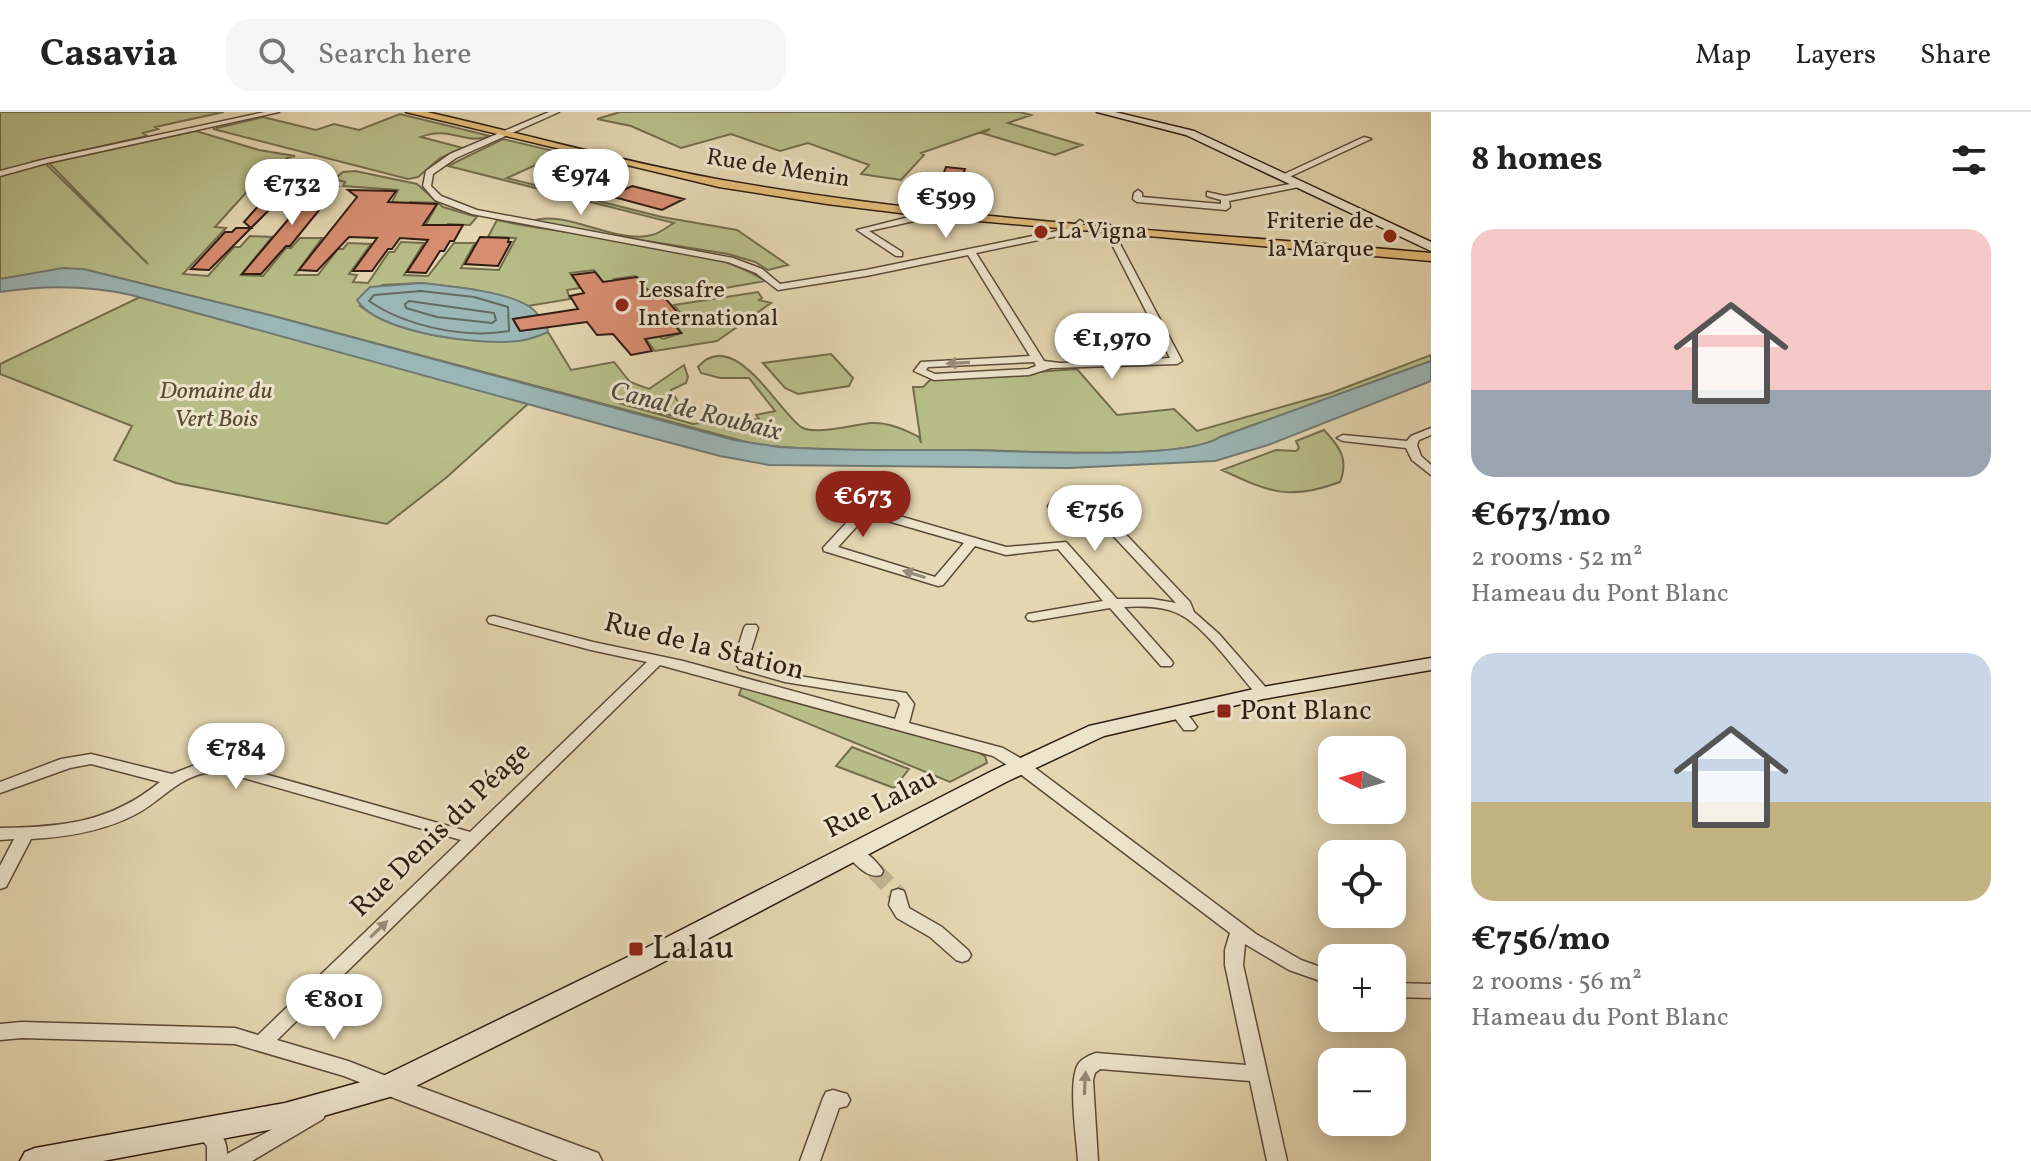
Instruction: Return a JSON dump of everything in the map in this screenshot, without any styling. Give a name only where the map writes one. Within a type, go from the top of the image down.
[{"type":"main road","name":"Rue de Menin","points":[[412,112],[508,133]]},
{"type":"main road","name":"Rue de Menin","points":[[425,112],[719,183],[927,211],[1431,255]]},
{"type":"main road","points":[[1100,112],[1183,133],[1284,176],[1431,247]]},
{"type":"main road","points":[[1375,218],[1431,239]]},
{"type":"main road","name":"Rue de Menin","points":[[1106,227],[1431,255]]},
{"type":"main road","points":[[1403,251],[1420,247],[1414,237]]},
{"type":"main road","name":"Rue Lalau","points":[[35,1161],[330,1104],[390,1086],[1021,766],[1097,731],[1183,720],[1263,693],[1431,664]]},
{"type":"street","points":[[0,174],[41,162],[275,112]]},
{"type":"street","points":[[555,112],[436,165],[426,179],[429,190],[454,206],[510,221],[661,245],[737,262],[759,271],[778,287],[1070,231],[1079,224]]},
{"type":"street","points":[[1284,176],[1367,139]]},
{"type":"street","points":[[1210,194],[1225,199],[1301,184]]},
{"type":"street","points":[[1138,193],[1137,199],[1226,207],[1225,199]]},
{"type":"street","points":[[899,254],[861,230],[927,211]]},
{"type":"street","points":[[1035,359],[925,364],[919,371],[934,377],[1029,372],[1047,366],[1177,361],[1106,227]]},
{"type":"street","points":[[970,251],[1035,359],[1047,366]]},
{"type":"street","points":[[1431,431],[1418,436],[1411,445],[1413,455],[1431,471]]},
{"type":"street","points":[[1343,438],[1411,445]]},
{"type":"street","points":[[1054,506],[1093,507],[1263,693]]},
{"type":"street","points":[[972,542],[938,582],[829,548],[865,510],[1006,551],[1061,545],[1166,663]]},
{"type":"street","points":[[1033,617],[1114,603],[1159,605],[1188,613]]},
{"type":"street","name":"Rue de la Station","points":[[494,620],[591,646],[658,659],[986,748],[1021,766],[1239,932],[1285,960],[1318,973]]},
{"type":"street","name":"Rue de la Station","points":[[751,628],[741,660],[744,666],[785,678],[901,696],[907,704],[901,724]]},
{"type":"street","name":"Rue Denis du Péage","points":[[263,1042],[658,659]]},
{"type":"street","points":[[0,788],[85,759],[173,780]]},
{"type":"street","points":[[0,834],[62,833],[146,803],[173,780],[200,768],[226,768],[472,838]]},
{"type":"street","points":[[0,883],[25,834]]},
{"type":"street","points":[[853,852],[875,871]]},
{"type":"street","points":[[898,895],[898,905],[903,913],[936,932],[962,955]]},
{"type":"street","points":[[1239,932],[1234,965],[1277,1161]]},
{"type":"street","points":[[1406,990],[1431,991]]},
{"type":"street","points":[[0,1032],[214,1034],[263,1042],[348,1069],[589,1161]]},
{"type":"street","points":[[1088,1161],[1083,1080],[1086,1069],[1096,1061],[1258,1074]]},
{"type":"street","points":[[810,1161],[833,1098],[840,1100]]},
{"type":"street","points":[[234,1161],[330,1104]]},
{"type":"street","points":[[203,1130],[217,1143],[217,1161]]},
{"type":"green space","points":[[0,112],[224,112],[155,127],[158,129],[143,133],[147,136],[31,162],[45,163],[148,264],[49,163],[196,131],[259,150],[295,156],[287,158],[262,186],[252,186],[215,227],[226,228],[183,274],[208,276],[234,247],[240,247],[250,236],[272,237],[241,275],[263,276],[286,248],[291,248],[300,238],[322,238],[295,275],[318,275],[338,249],[343,249],[348,243],[371,244],[349,274],[357,275],[353,282],[368,283],[389,252],[394,252],[401,242],[424,243],[404,275],[428,276],[454,243],[475,243],[461,268],[499,270],[516,238],[488,237],[497,220],[673,248],[739,267],[765,281],[668,298],[660,288],[648,290],[635,276],[614,279],[627,297],[616,298],[594,270],[570,273],[580,288],[567,290],[570,299],[528,306],[476,290],[421,283],[382,285],[360,306],[401,327],[452,338],[504,340],[548,332],[571,370],[614,362],[630,382],[649,389],[684,365],[688,377],[686,383],[671,390],[684,412],[678,417],[619,403],[693,424],[714,421],[718,425],[759,419],[756,415],[775,411],[749,378],[720,378],[701,373],[698,367],[712,357],[727,357],[742,365],[803,428],[818,430],[884,424],[919,437],[921,443],[913,387],[923,387],[930,380],[1077,369],[1117,415],[1174,409],[1197,431],[1331,393],[1431,355],[1431,361],[1201,444],[1174,449],[1063,453],[808,449],[754,444],[277,317],[83,269],[0,279]]},
{"type":"green space","points":[[620,112],[1020,112],[1031,115],[1008,123],[1082,145],[1055,155],[982,133],[990,129],[921,153],[924,155],[901,180],[861,174],[869,165],[808,143],[780,151],[731,134],[681,148],[631,126],[597,119]]},
{"type":"green space","points":[[400,114],[490,136],[473,139],[440,133],[421,137],[463,148],[440,158],[418,177],[408,179],[213,129],[263,117],[316,130],[334,124],[359,130]]},
{"type":"green space","points":[[503,139],[562,153],[507,178],[662,217],[737,230],[788,265],[768,270],[755,262],[728,254],[529,222],[557,219],[637,237],[655,234],[674,223],[448,166]]},
{"type":"green space","points":[[355,171],[417,184],[443,207],[477,217],[470,225],[448,224],[442,234],[421,233],[438,203],[410,202],[407,206],[390,206],[398,190],[343,186],[345,182],[334,179],[343,172]]},
{"type":"green space","points":[[758,292],[762,298],[759,300],[771,303],[717,341],[655,351],[631,319],[663,339],[682,333],[670,318],[682,315],[674,305]]},
{"type":"green space","name":"Domaine du Vert Bois","points":[[140,297],[529,403],[447,477],[387,524],[176,483],[114,460],[132,426],[0,374],[0,364]]},
{"type":"green space","points":[[831,354],[853,378],[849,386],[798,394],[785,388],[763,363]]},
{"type":"green space","points":[[1324,430],[1335,442],[1343,460],[1340,482],[1307,491],[1280,491],[1253,484],[1222,470],[1276,450],[1296,451],[1299,448],[1296,441]]},
{"type":"green space","points":[[742,687],[974,750],[985,756],[987,763],[950,782],[739,695]]},
{"type":"green space","points":[[852,747],[909,769],[894,788],[836,766]]},
{"type":"water","points":[[63,268],[83,269],[277,317],[734,440],[779,447],[1060,453],[1173,449],[1201,444],[1431,361],[1431,381],[1268,445],[1215,461],[1068,468],[769,465],[720,456],[622,430],[131,295],[66,287],[0,292],[0,279]]},
{"type":"water","points":[[422,283],[467,288],[518,301],[538,315],[513,319],[520,331],[547,327],[548,332],[526,340],[501,342],[431,335],[385,321],[357,300],[370,287]]},
{"type":"building","points":[[946,167],[965,169],[953,203],[933,201]]},
{"type":"building","points":[[282,179],[299,180],[251,228],[244,222]]},
{"type":"building","points":[[296,185],[338,187],[290,246],[286,246],[261,274],[242,274],[308,196]]},
{"type":"building","points":[[632,186],[684,199],[662,210],[610,196]]},
{"type":"building","points":[[348,190],[396,191],[388,202],[437,204],[423,225],[463,225],[454,241],[440,251],[426,273],[407,272],[428,240],[400,238],[372,271],[353,271],[377,238],[349,237],[317,271],[299,270],[357,197]]},
{"type":"building","points":[[251,228],[209,270],[191,269],[225,232]]},
{"type":"building","points":[[480,237],[509,238],[508,242],[511,242],[498,266],[465,264]]},
{"type":"building","points":[[595,272],[603,282],[637,277],[648,291],[658,290],[679,314],[669,318],[681,333],[645,339],[652,351],[631,355],[613,334],[597,335],[587,322],[520,331],[513,319],[578,309],[570,296],[584,293],[572,275]]},
{"type":"tunnel","points":[[875,871],[898,895]]},
{"type":"place","name":"La Vigna","points":[[1041,232]]},
{"type":"place","name":"Friterie de la Marque","points":[[1390,236]]},
{"type":"place","name":"Lessafre International","points":[[622,305]]},
{"type":"place","name":"Pont Blanc","points":[[1224,711]]},
{"type":"place","name":"Lalau","points":[[636,949]]},
{"type":"water label","name":"Canal de Roubaix","points":[[696,412]]}]
